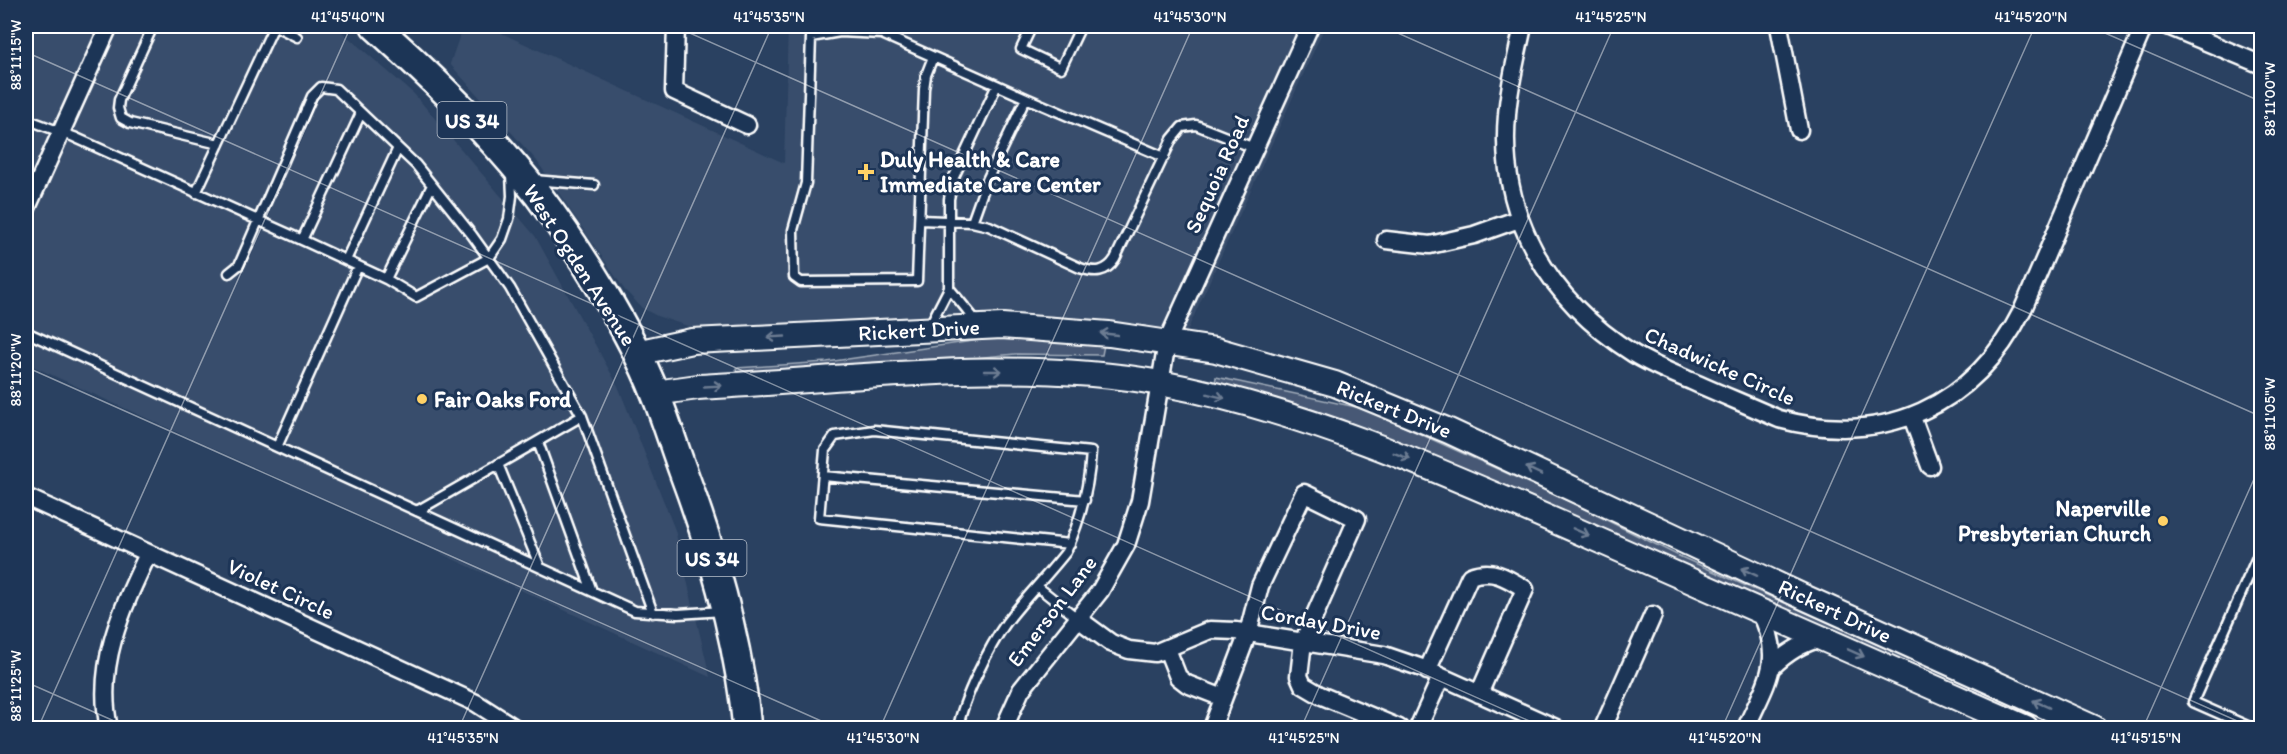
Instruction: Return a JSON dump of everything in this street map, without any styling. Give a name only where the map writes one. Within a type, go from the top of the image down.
[{"type":"main road","name":"West Ogden Avenue","points":[[375,26],[433,79],[517,170],[568,238],[610,304],[636,353],[655,393],[696,505],[726,610],[747,729]]},
{"type":"street","points":[[26,210],[109,26]]},
{"type":"street","points":[[676,26],[674,91],[747,124]]},
{"type":"street","name":"Sequoia Road","points":[[1167,342],[1310,26]]},
{"type":"street","name":"Chadwicke Circle","points":[[1523,26],[1506,117],[1509,174],[1519,219],[1537,256],[1555,283],[1589,322],[1635,354],[1779,419],[1830,429],[1858,428],[1912,417],[1957,390],[2000,350],[2013,329],[2144,26]]},
{"type":"street","points":[[1779,26],[1799,130]]},
{"type":"street","points":[[2168,26],[2262,65]]},
{"type":"street","points":[[1386,240],[1430,245],[1474,236],[1519,219]]},
{"type":"street","name":"Rickert Drive","points":[[636,353],[692,341],[982,327],[1088,332],[1167,342],[1216,350],[1275,365],[1335,384],[1449,430],[1806,598],[2094,729]]},
{"type":"street","name":"Emerson Lane","points":[[1004,729],[1021,690],[1111,574],[1132,527],[1140,501],[1167,342]]},
{"type":"street","name":"Rickert Drive","points":[[655,393],[698,387],[960,371],[1073,374],[1159,383],[1260,407],[1361,440],[1429,466],[2026,729]]},
{"type":"street","points":[[1912,417],[1930,466]]},
{"type":"street","points":[[1212,729],[1248,633],[1260,586],[1304,493],[1357,519],[1303,642],[1299,676],[1303,685],[1320,695],[1399,729]]},
{"type":"street","name":"Violet Circle","points":[[26,497],[476,703],[515,729]]},
{"type":"street","points":[[109,729],[105,688],[107,662],[117,625],[148,554]]},
{"type":"street","points":[[1418,729],[1434,674],[1470,576],[1482,571],[1502,574],[1525,589],[1479,694]]},
{"type":"street","points":[[1746,729],[1772,667],[1773,651],[1769,632],[1759,610]]},
{"type":"street","points":[[1603,729],[1653,615]]},
{"type":"street","name":"Corday Drive","points":[[1077,618],[1111,643],[1129,650],[1155,653],[1210,630],[1248,633],[1384,656],[1434,674],[1555,728]]},
{"type":"street","points":[[1772,667],[1795,648],[1822,638]]},
{"type":"street","points":[[1167,648],[1178,677],[1187,684],[1223,698]]},
{"type":"lane","points":[[153,26],[119,100],[118,108],[122,118],[130,123],[219,144]]},
{"type":"lane","points":[[196,193],[274,26],[297,37]]},
{"type":"lane","points":[[1032,26],[1021,49],[1061,68],[1081,26]]},
{"type":"lane","points":[[933,57],[926,75],[924,89],[917,281],[801,282],[794,277],[793,230],[806,183],[811,37],[840,32],[882,34],[1164,157]]},
{"type":"lane","points":[[928,329],[949,288],[948,220],[953,178],[997,85]]},
{"type":"lane","points":[[228,273],[239,265],[312,96],[321,87],[336,89],[416,165],[510,288],[582,416],[653,613]]},
{"type":"lane","points":[[972,222],[987,180],[1026,98]]},
{"type":"lane","points":[[302,240],[361,113]]},
{"type":"lane","points":[[26,119],[74,137],[258,219],[386,279],[416,297],[489,258],[502,239],[509,219],[517,170],[594,185]]},
{"type":"lane","points":[[920,220],[972,222],[988,226],[1080,268],[1092,272],[1101,271],[1110,267],[1115,259],[1172,139],[1182,127],[1196,125],[1254,148]]},
{"type":"lane","points":[[346,260],[398,148]]},
{"type":"lane","points":[[386,279],[432,185]]},
{"type":"lane","points":[[277,447],[358,266]]},
{"type":"lane","points":[[949,288],[971,318],[982,327]]},
{"type":"lane","points":[[26,332],[635,611],[680,614],[726,610]]},
{"type":"lane","points":[[417,511],[582,416]]},
{"type":"lane","points":[[958,729],[960,715],[1006,624],[1066,552],[1070,544],[1089,483],[1091,452],[874,430],[835,436],[825,450],[819,518],[1070,544]]},
{"type":"lane","points":[[538,442],[592,591]]},
{"type":"lane","points":[[498,464],[540,567]]},
{"type":"lane","points":[[823,476],[1085,500]]},
{"type":"lane","points":[[2252,729],[2193,702],[2262,546]]},
{"type":"lane","points":[[1038,587],[1077,618]]},
{"type":"shaded area","points":[[26,26],[335,26],[414,94],[535,236],[618,386],[675,530],[710,677],[26,363]]},
{"type":"shaded area","points":[[463,26],[486,26],[784,163],[788,26],[1325,26],[1187,331],[1062,321],[703,331],[657,316],[642,308],[624,289],[537,161],[450,64]]},
{"type":"shaded area","points":[[1001,337],[1104,345],[1102,355],[1015,354],[891,366],[737,374],[736,368],[827,362]]},
{"type":"shaded area","points":[[1216,377],[1365,409],[1568,501],[1679,556],[2065,728],[2045,728],[1688,568],[1215,385]]},
{"type":"place","name":"Duly Health & Care Immediate Care Center","points":[[866,172]]},
{"type":"place","name":"Fair Oaks Ford","points":[[422,399]]},
{"type":"place","name":"Naperville Presbyterian Church","points":[[2163,521]]}]
